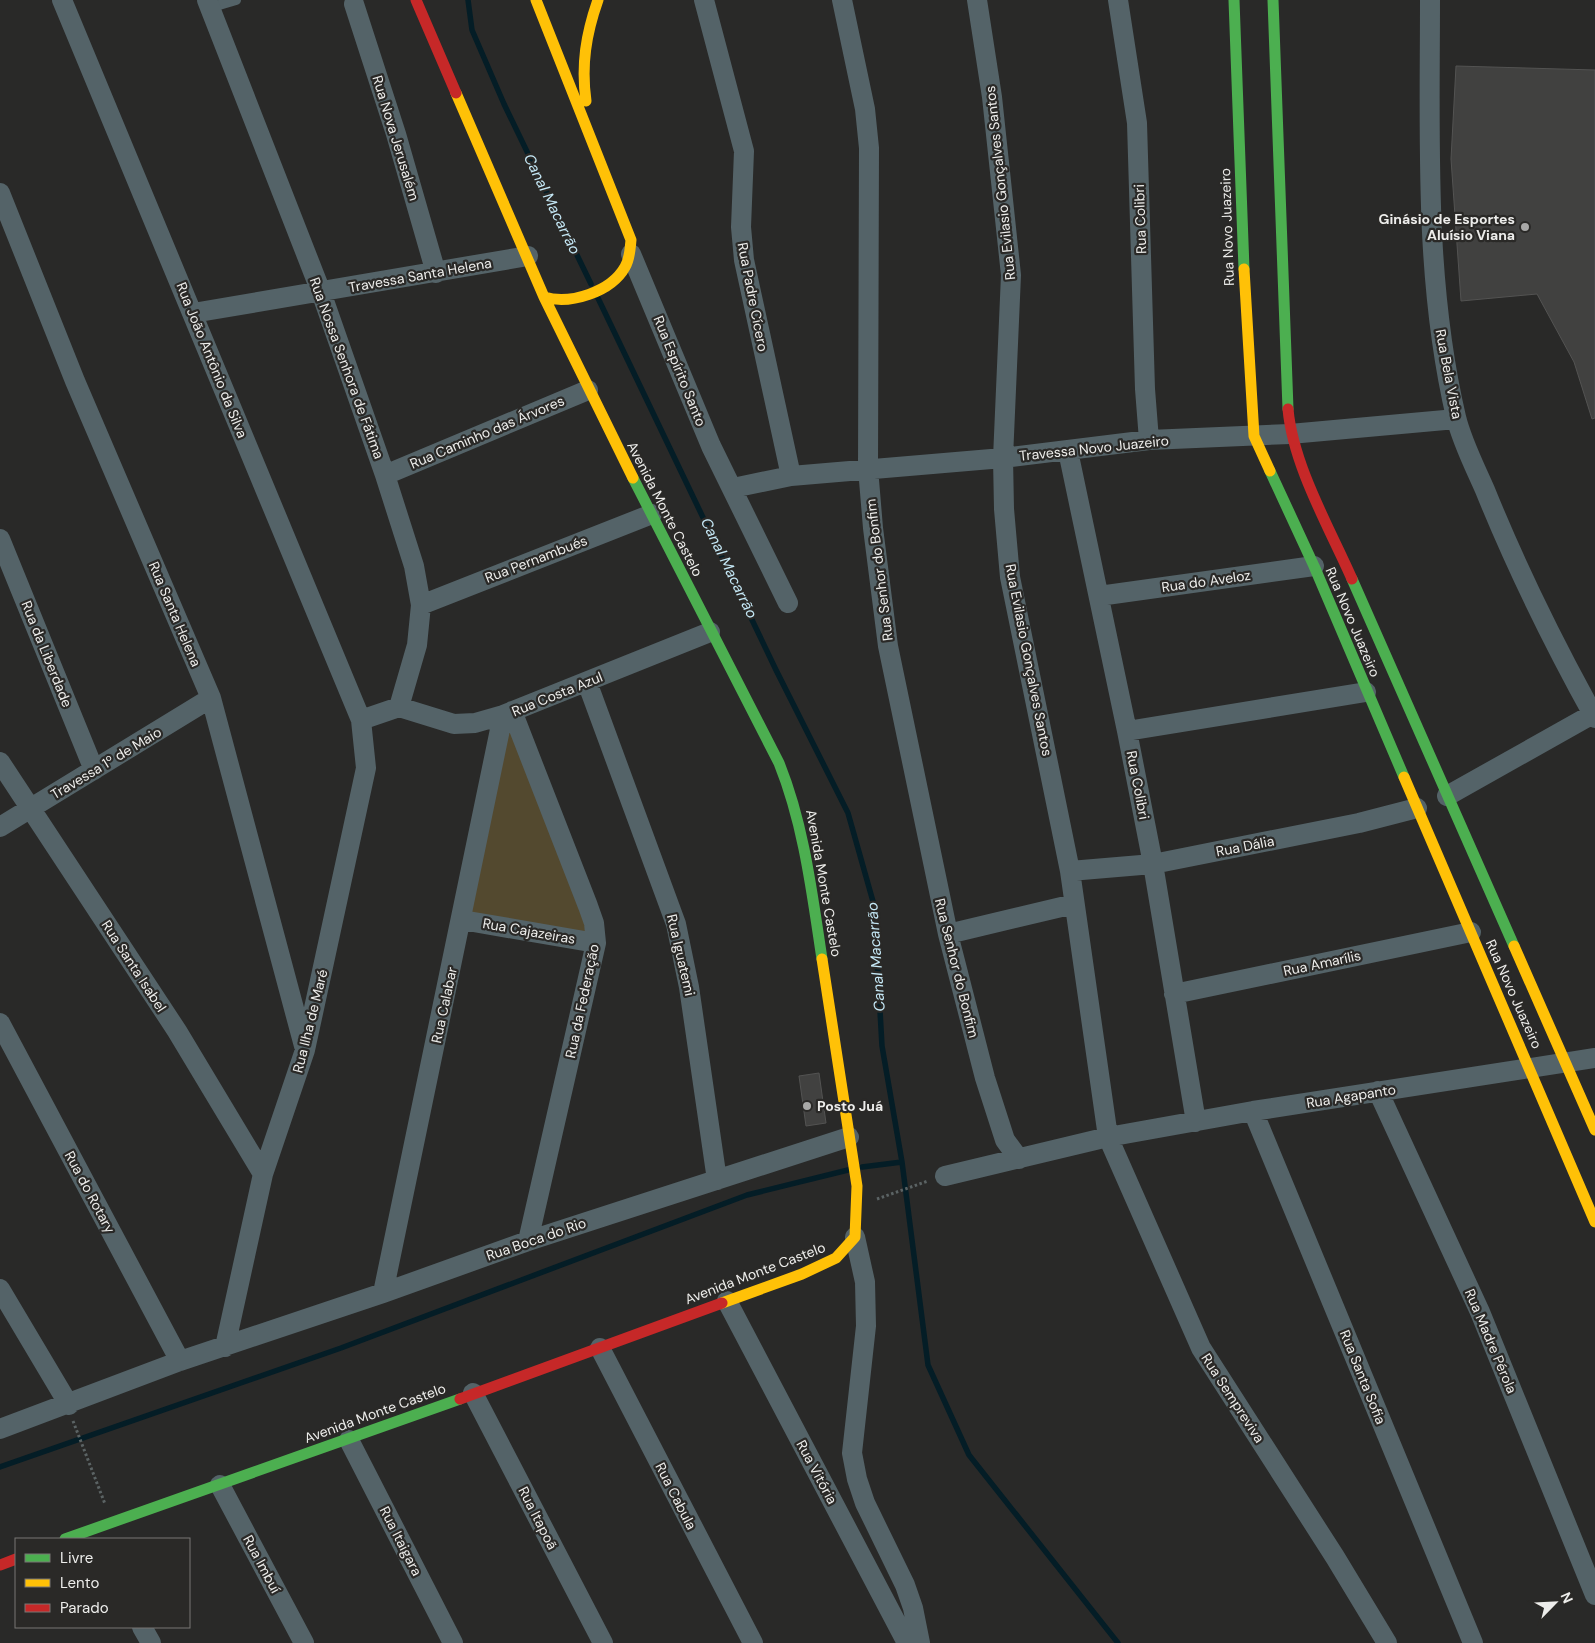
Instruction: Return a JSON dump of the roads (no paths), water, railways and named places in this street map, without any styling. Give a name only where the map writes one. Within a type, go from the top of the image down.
[{"type":"street","name":"Rua João Antônio da Silva","points":[[62,0],[360,720]]},
{"type":"street","name":"Avenida Monte Castelo","points":[[71,1538],[94,1534],[112,1523],[349,1440],[802,1274],[836,1258],[854,1236],[858,1206],[857,1182],[808,870],[792,795],[779,763],[710,632],[588,390],[544,297],[528,256],[416,0]]},
{"type":"street","points":[[536,0],[631,240],[631,254],[612,284],[577,298],[557,302],[544,297]]},
{"type":"street","points":[[596,153],[581,74],[587,32],[598,0]]},
{"type":"street","name":"Rua Padre Cícero","points":[[704,0],[744,151],[741,227],[744,260],[791,476]]},
{"type":"street","name":"Rua Senhor do Bonfim","points":[[842,0],[865,109],[869,148],[868,468],[873,528],[888,646],[948,934],[985,1078],[1008,1147],[1019,1159]]},
{"type":"street","name":"Rua Evilasio Gonçalves Santos","points":[[977,0],[992,97],[1011,275],[1003,458],[1004,510],[1010,578],[1070,871],[1108,1137]]},
{"type":"street","name":"Rua Colibri","points":[[1118,0],[1137,123],[1145,389],[1149,440]]},
{"type":"street","name":"Rua Novo Juazeiro","points":[[1234,0],[1246,335],[1254,436],[1314,566],[1366,692],[1595,1222]]},
{"type":"street","name":"Rua Novo Juazeiro","points":[[1274,0],[1287,401],[1290,434],[1305,474],[1595,1130]]},
{"type":"street","name":"Rua Bela Vista","points":[[1430,0],[1430,215],[1441,340],[1456,419],[1510,553],[1594,716]]},
{"type":"street","name":"Rua Nova Jerusalém","points":[[360,2],[436,273]]},
{"type":"street","name":"Rua Nossa Senhora de Fátima","points":[[208,4],[321,292],[385,475],[414,566],[421,605],[417,645],[399,707]]},
{"type":"street","name":"Rua Santa Helena","points":[[0,193],[75,381],[211,698],[306,1050]]},
{"type":"street","name":"Rua Espírito Santo","points":[[631,254],[711,446],[733,488]]},
{"type":"street","name":"Travessa Santa Helena","points":[[193,313],[528,256]]},
{"type":"street","name":"Avenida Monte Castelo","points":[[563,337],[564,313],[577,298]]},
{"type":"street","name":"Rua Caminho das Árvores","points":[[385,475],[588,390]]},
{"type":"street","name":"Travessa Novo Juazeiro","points":[[733,488],[791,476],[1003,458],[1149,440],[1290,434],[1456,419]]},
{"type":"street","name":"Rua Colibri","points":[[1068,451],[1128,731],[1153,864],[1196,1122]]},
{"type":"street","points":[[733,488],[788,603]]},
{"type":"street","name":"Rua Pernambués","points":[[421,605],[652,514]]},
{"type":"street","name":"Rua da Liberdade","points":[[0,539],[94,770]]},
{"type":"street","name":"Rua do Aveloz","points":[[1099,596],[1314,566]]},
{"type":"street","name":"Rua Costa Azul","points":[[399,707],[454,724],[476,723],[508,713],[710,632]]},
{"type":"street","name":"Rua Iguatemi","points":[[587,682],[676,924],[689,987],[717,1180]]},
{"type":"street","points":[[1128,731],[1366,692]]},
{"type":"street","name":"Travessa 1º de Maio","points":[[0,827],[211,698]]},
{"type":"street","points":[[360,720],[399,707]]},
{"type":"street","name":"Rua Calabar","points":[[383,1293],[508,713]]},
{"type":"street","name":"Rua da Federação","points":[[508,713],[588,906],[596,943],[528,1241]]},
{"type":"street","points":[[1447,796],[1594,716]]},
{"type":"street","name":"Rua Ilha de Maré","points":[[225,1347],[263,1174],[306,1050],[366,768],[360,720]]},
{"type":"street","name":"Rua Santa Isabel","points":[[0,762],[178,1032],[263,1174]]},
{"type":"street","name":"Rua Dália","points":[[1070,871],[1153,864],[1359,824],[1417,808]]},
{"type":"street","points":[[948,934],[1074,904]]},
{"type":"street","name":"Rua Cajazeiras","points":[[462,920],[596,943]]},
{"type":"street","name":"Rua Amarílis","points":[[1174,994],[1471,932]]},
{"type":"street","name":"Rua do Rotary","points":[[0,1023],[180,1361]]},
{"type":"street","name":"Rua Agapanto","points":[[936,1179],[1108,1137],[1253,1111],[1595,1058]]},
{"type":"street","name":"Rua Madre Pérola","points":[[1378,1091],[1480,1312],[1595,1595]]},
{"type":"street","name":"Rua Santa Sofia","points":[[1253,1111],[1473,1643]]},
{"type":"street","name":"Rua Boca do Rio","points":[[0,1429],[69,1405],[180,1361],[383,1293],[528,1241],[850,1137]]},
{"type":"street","name":"Rua Sempreviva","points":[[1108,1137],[1201,1348],[1335,1557],[1387,1643]]},
{"type":"street","points":[[854,1236],[865,1282],[866,1326],[852,1453],[864,1503],[905,1585],[913,1608],[920,1643]]},
{"type":"street","points":[[0,1289],[69,1405]]},
{"type":"street","name":"Rua Vitória","points":[[727,1302],[907,1643]]},
{"type":"street","name":"Rua Cabula","points":[[600,1348],[753,1643]]},
{"type":"street","name":"Rua Itapoã","points":[[474,1393],[603,1643]]},
{"type":"street","name":"Rua Itaigara","points":[[349,1440],[453,1643]]},
{"type":"street","name":"Rua Imbuí","points":[[220,1485],[304,1643]]},
{"type":"street","points":[[0,1565],[15,1559]]},
{"type":"street","points":[[143,1628],[151,1643]]},
{"type":"lane","points":[[208,4],[236,0]]},
{"type":"waterway","name":"Canal Macarrão","points":[[468,0],[472,30],[504,104],[591,284]]},
{"type":"waterway","name":"Canal Macarrão","points":[[597,296],[776,670],[848,813],[874,905],[882,1046],[902,1162],[928,1365],[969,1455],[1118,1643]]},
{"type":"waterway","points":[[862,1167],[902,1162]]},
{"type":"waterway","points":[[0,1467],[341,1348],[747,1195],[848,1170]]},
{"type":"place","name":"Ginásio de Esportes Aluísio Viana","points":[[1525,227]]},
{"type":"place","name":"Posto Juá","points":[[807,1106]]}]
